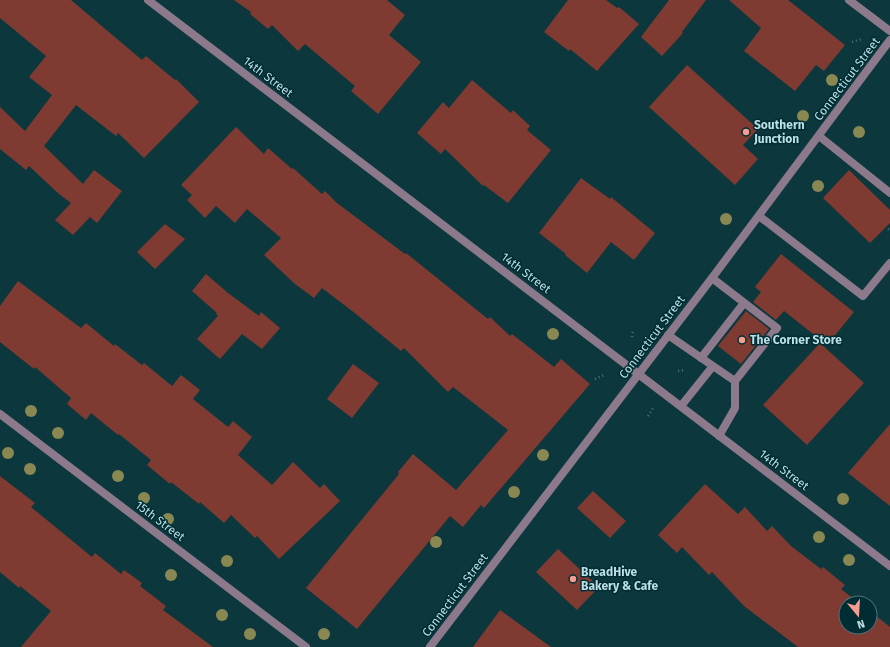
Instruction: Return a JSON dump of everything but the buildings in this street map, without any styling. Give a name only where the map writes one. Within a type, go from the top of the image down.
[{"type":"street","name":"14th Street","points":[[148,0],[890,566]]},
{"type":"street","points":[[849,0],[890,31]]},
{"type":"street","name":"Connecticut Street","points":[[430,647],[759,216],[890,40]]},
{"type":"street","points":[[819,136],[890,193]]},
{"type":"street","points":[[759,216],[863,296],[890,262]]},
{"type":"street","points":[[712,278],[777,328],[735,381],[736,408],[719,436]]},
{"type":"street","points":[[701,358],[744,303]]},
{"type":"street","points":[[668,335],[735,381]]},
{"type":"street","points":[[681,406],[713,366]]},
{"type":"street","name":"15th Street","points":[[0,414],[306,647]]},
{"type":"path","points":[[852,42],[862,39]]},
{"type":"path","points":[[632,336],[633,330]]},
{"type":"path","points":[[678,371],[685,370]]},
{"type":"path","points":[[595,379],[604,375]]},
{"type":"path","points":[[648,416],[653,408]]},
{"type":"place","name":"Southern Junction","points":[[746,132]]},
{"type":"place","name":"The Corner Store","points":[[742,340]]},
{"type":"place","name":"BreadHive Bakery & Cafe","points":[[573,579]]}]
